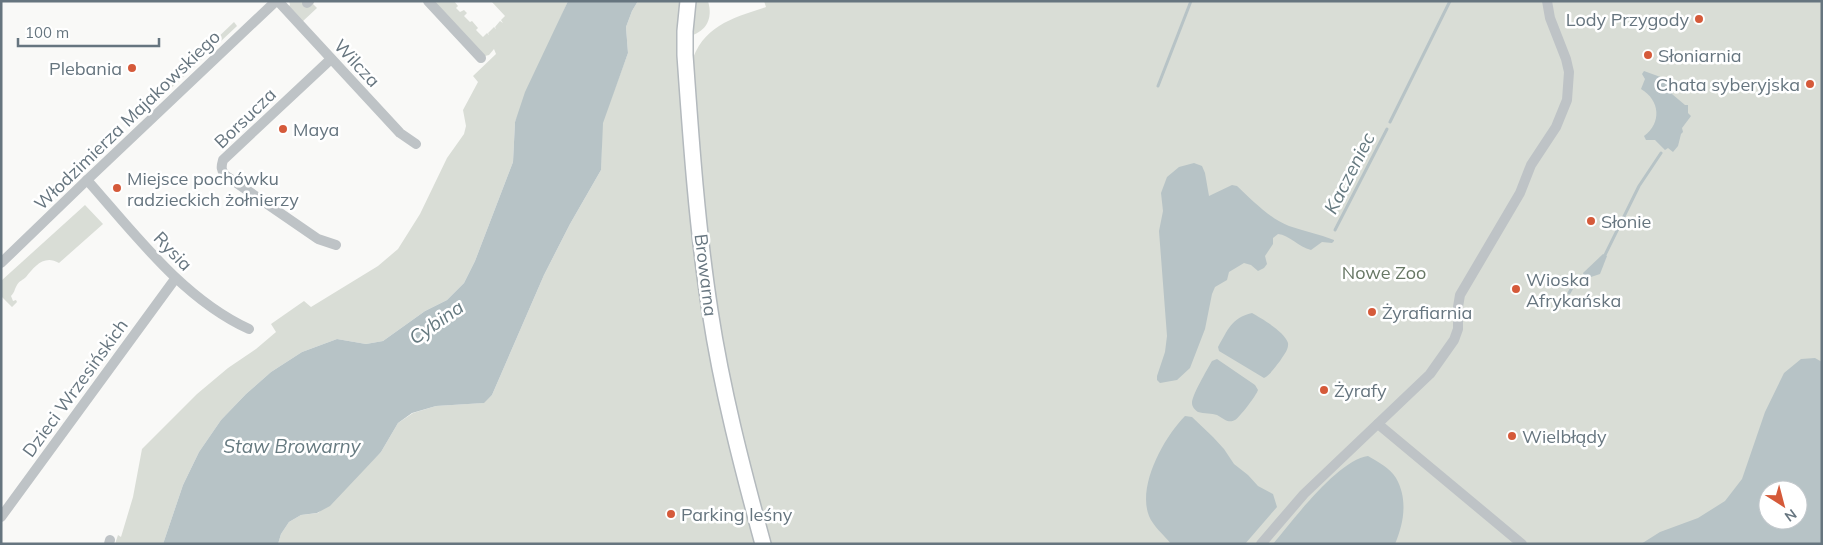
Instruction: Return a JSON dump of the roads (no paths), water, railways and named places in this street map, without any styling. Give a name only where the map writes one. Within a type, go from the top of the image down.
[{"type":"street","name":"Wilcza","points":[[277,1],[400,133],[416,144]]},
{"type":"street","name":"Włodzimierza Majakowskiego","points":[[1,263],[277,1]]},
{"type":"street","points":[[428,1],[481,58]]},
{"type":"street","name":"Browarna","points":[[688,1],[685,55],[703,261],[716,345],[732,425],[763,544]]},
{"type":"street","points":[[1260,544],[1304,494],[1430,374],[1454,340],[1458,329],[1460,295],[1520,193],[1531,165],[1563,113],[1569,86],[1569,72],[1550,18],[1547,1]]},
{"type":"street","name":"Borsucza","points":[[331,59],[223,160],[221,165],[225,175],[318,238],[336,245]]},
{"type":"street","name":"Rysia","points":[[87,180],[175,279],[233,322],[249,329]]},
{"type":"street","name":"Dzieci Wrzesińskich","points":[[1,517],[175,279]]},
{"type":"street","points":[[1378,424],[1522,544]]},
{"type":"water","name":"Staw Browarny","points":[[568,1],[638,1],[626,27],[628,53],[603,123],[601,170],[544,275],[492,395],[484,403],[436,406],[412,413],[398,423],[381,452],[330,506],[317,513],[301,515],[289,522],[281,534],[278,544],[163,544],[183,485],[199,452],[221,420],[271,372],[302,352],[337,339],[366,344],[383,341],[425,311],[447,300],[464,283],[475,261],[513,162],[515,122],[525,92]]},
{"type":"water","points":[[1644,71],[1666,79],[1665,84],[1674,88],[1672,94],[1685,105],[1688,105],[1688,113],[1691,116],[1682,128],[1683,132],[1678,146],[1673,152],[1668,148],[1665,150],[1655,140],[1646,140],[1644,136],[1654,125],[1656,112],[1652,99],[1641,89],[1645,79],[1642,74]]},
{"type":"water","points":[[1194,163],[1202,166],[1209,196],[1232,185],[1237,186],[1261,208],[1282,223],[1334,241],[1332,243],[1322,242],[1311,250],[1286,236],[1278,234],[1273,238],[1273,244],[1265,256],[1267,264],[1264,268],[1258,271],[1251,265],[1244,263],[1229,272],[1227,280],[1215,287],[1212,294],[1205,329],[1190,368],[1177,380],[1160,383],[1157,380],[1157,376],[1165,352],[1167,336],[1159,231],[1163,211],[1161,193],[1167,177],[1179,167]]},
{"type":"water","points":[[1603,254],[1607,256],[1600,274],[1585,279],[1583,273]]},
{"type":"water","points":[[1252,313],[1278,330],[1288,343],[1287,350],[1280,361],[1264,378],[1219,351],[1218,347],[1235,321]]},
{"type":"water","points":[[1815,358],[1822,362],[1822,544],[1641,544],[1660,532],[1698,518],[1725,501],[1742,479],[1765,412],[1784,373],[1801,359]]},
{"type":"water","points":[[1217,359],[1255,385],[1258,390],[1244,411],[1232,421],[1228,421],[1215,414],[1198,412],[1192,404],[1194,394],[1203,376],[1212,361]]},
{"type":"water","points":[[1185,416],[1192,417],[1213,437],[1234,464],[1258,486],[1273,494],[1277,507],[1245,544],[1171,544],[1149,516],[1146,504],[1147,491],[1155,463],[1169,436]]},
{"type":"water","points":[[1368,456],[1390,471],[1400,486],[1403,511],[1401,528],[1395,544],[1273,544],[1330,479],[1356,460]]},
{"type":"waterway","points":[[1158,86],[1191,1]]},
{"type":"waterway","name":"Kaczeniec","points":[[1390,122],[1450,1]]},
{"type":"waterway","name":"Kaczeniec","points":[[1335,230],[1387,129]]},
{"type":"waterway","points":[[1604,257],[1639,186],[1661,153]]},
{"type":"waterway","points":[[1569,293],[1573,286],[1588,274]]},
{"type":"place","name":"Lody Przygody","points":[[1699,19]]},
{"type":"place","name":"Słoniarnia","points":[[1648,55]]},
{"type":"place","name":"Plebania","points":[[132,68]]},
{"type":"place","name":"Chata syberyjska","points":[[1810,84]]},
{"type":"place","name":"Maya","points":[[283,129]]},
{"type":"place","name":"Miejsce pochówku radzieckich żołnierzy","points":[[117,188]]},
{"type":"place","name":"Słonie","points":[[1591,221]]},
{"type":"place","name":"Wioska Afrykańska","points":[[1516,289]]},
{"type":"place","name":"Żyrafiarnia","points":[[1372,312]]},
{"type":"place","name":"Żyrafy","points":[[1324,390]]},
{"type":"place","name":"Wielbłądy","points":[[1512,436]]},
{"type":"place","name":"Parking leśny","points":[[671,514]]},
{"type":"park label","name":"Nowe Zoo","points":[[1384,272]]},
{"type":"water label","name":"Cybina","points":[[436,322]]}]
